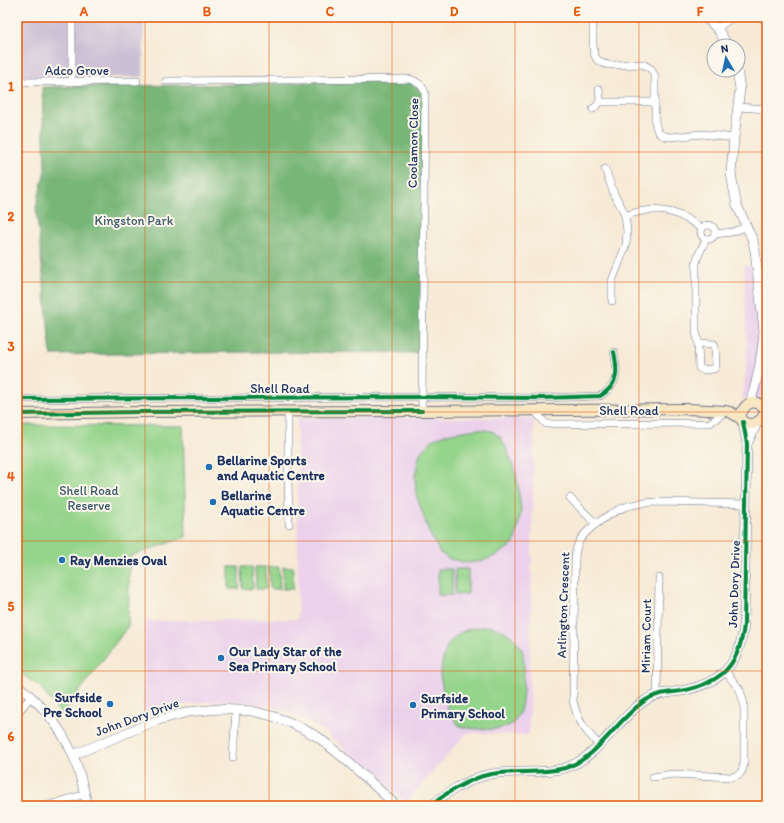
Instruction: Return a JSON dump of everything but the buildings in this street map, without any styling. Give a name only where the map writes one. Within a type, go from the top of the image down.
[{"type":"main road","name":"Shell Road","points":[[688,410],[756,403],[763,413]]},
{"type":"main road","points":[[748,405],[742,412],[741,420],[750,425],[763,413]]},
{"type":"main road","name":"Shell Road","points":[[17,414],[288,411],[688,410],[726,411],[730,412],[741,420]]},
{"type":"street","points":[[72,17],[72,82]]},
{"type":"street","points":[[593,17],[594,52],[597,59],[604,64],[613,65],[644,64],[654,73],[656,126],[660,134],[670,137],[702,134],[734,138]]},
{"type":"street","points":[[706,17],[717,28],[723,38]]},
{"type":"street","points":[[717,28],[733,17]]},
{"type":"street","points":[[739,78],[740,89],[731,173],[737,205],[753,241],[764,331],[756,384],[748,405]]},
{"type":"street","name":"Coolamon Close","points":[[166,82],[410,79],[420,83],[425,92],[422,411]]},
{"type":"street","name":"Adco Grove","points":[[17,82],[137,81]]},
{"type":"street","points":[[593,109],[600,104],[599,89]]},
{"type":"street","points":[[600,102],[655,102]]},
{"type":"street","points":[[738,107],[767,109]]},
{"type":"street","points":[[605,169],[611,189],[623,210],[627,227],[626,245],[612,281],[612,301]]},
{"type":"street","points":[[625,216],[645,211],[658,210],[683,217],[702,229]]},
{"type":"street","points":[[702,229],[707,226],[712,226],[715,234]]},
{"type":"street","points":[[706,239],[713,238],[715,234],[732,232],[746,227]]},
{"type":"street","points":[[702,229],[702,236],[706,239]]},
{"type":"street","points":[[698,343],[696,331],[696,263],[706,239]]},
{"type":"street","name":"Shell Road","points":[[17,399],[422,397],[544,398],[600,396],[607,392],[612,386],[615,378],[617,367],[614,352]]},
{"type":"street","points":[[756,384],[763,413]]},
{"type":"street","points":[[539,410],[544,398]]},
{"type":"street","name":"Shell Road","points":[[539,410],[546,424],[710,422],[726,411]]},
{"type":"street","points":[[288,411],[289,524]]},
{"type":"street","name":"John Dory Drive","points":[[747,444],[763,413]]},
{"type":"street","name":"John Dory Drive","points":[[432,806],[437,800],[453,790],[485,775],[506,772],[547,771],[561,769],[574,764],[583,759],[599,745],[634,708],[646,699],[657,694],[686,690],[705,685],[725,671],[737,654],[742,640],[744,625],[747,444],[741,420]]},
{"type":"street","points":[[570,498],[596,524]]},
{"type":"street","name":"Arlington Crescent","points":[[599,745],[586,731],[580,721],[573,701],[575,560],[579,541],[591,528],[612,513],[626,507],[648,502],[746,504]]},
{"type":"street","name":"Miriam Court","points":[[657,694],[659,578]]},
{"type":"street","points":[[652,777],[673,774],[731,777],[740,774],[743,770],[744,704],[740,690],[725,671]]},
{"type":"street","points":[[17,685],[48,714],[57,727],[73,755],[88,806]]},
{"type":"street","points":[[17,713],[31,697]]},
{"type":"street","name":"John Dory Drive","points":[[73,755],[155,722],[188,712],[204,710],[252,711],[278,718],[318,737],[397,806]]},
{"type":"street","points":[[233,757],[236,710]]},
{"type":"street","points":[[46,806],[85,794]]},
{"type":"shaded area","points":[[17,17],[144,17],[143,77],[17,77]]},
{"type":"shaded area","points":[[744,266],[767,266],[767,399],[742,398],[746,373],[747,347]]},
{"type":"shaded area","points":[[297,418],[534,418],[529,735],[467,733],[406,802],[324,731],[296,715],[270,706],[236,701],[203,702],[171,707],[143,717],[145,621],[298,619]]},
{"type":"green space","name":"Kingston Park","points":[[410,79],[425,92],[422,353],[251,352],[51,355],[36,207],[45,170],[42,87],[251,84]]},
{"type":"green space","name":"Shell Road Reserve","points":[[17,425],[183,426],[186,537],[130,556],[128,626],[62,715],[40,687],[17,671]]},
{"type":"green space","points":[[477,429],[492,431],[501,438],[516,473],[521,510],[514,544],[497,555],[483,561],[467,563],[449,559],[440,553],[429,532],[416,494],[415,475],[420,453],[432,440],[445,434]]},
{"type":"green space","points":[[229,567],[239,567],[239,589],[229,589]]},
{"type":"green space","points":[[242,567],[252,567],[253,589],[243,589]]},
{"type":"green space","points":[[255,567],[266,567],[266,589],[256,589]]},
{"type":"green space","points":[[269,567],[279,567],[280,589],[270,589]]},
{"type":"green space","points":[[283,567],[293,567],[293,589],[283,589]]},
{"type":"green space","points":[[438,569],[452,569],[452,595],[438,595]]},
{"type":"green space","points":[[455,569],[468,569],[468,594],[455,595]]},
{"type":"green space","points":[[489,626],[500,629],[508,634],[516,640],[522,650],[524,680],[520,711],[513,723],[507,727],[487,729],[460,727],[449,712],[443,691],[440,675],[443,658],[448,644],[460,633],[469,629]]},
{"type":"cycle path","points":[[17,399],[422,397],[544,398],[600,396],[611,387],[616,377],[614,352]]},
{"type":"cycle path","points":[[17,414],[422,411]]},
{"type":"cycle path","points":[[432,806],[440,798],[453,790],[471,780],[483,776],[506,772],[536,772],[555,770],[577,763],[598,747],[635,708],[646,700],[660,694],[700,686],[722,674],[727,669],[738,652],[744,625],[747,444],[743,422]]},
{"type":"place","name":"Bellarine Sports and Aquatic Centre","points":[[209,467]]},
{"type":"place","name":"Bellarine Aquatic Centre","points":[[213,502]]},
{"type":"place","name":"Ray Menzies Oval","points":[[62,560]]},
{"type":"place","name":"Our Lady Star of the Sea Primary School","points":[[221,658]]},
{"type":"place","name":"Surfside Pre School","points":[[110,704]]},
{"type":"place","name":"Surfside Primary School","points":[[413,705]]}]
